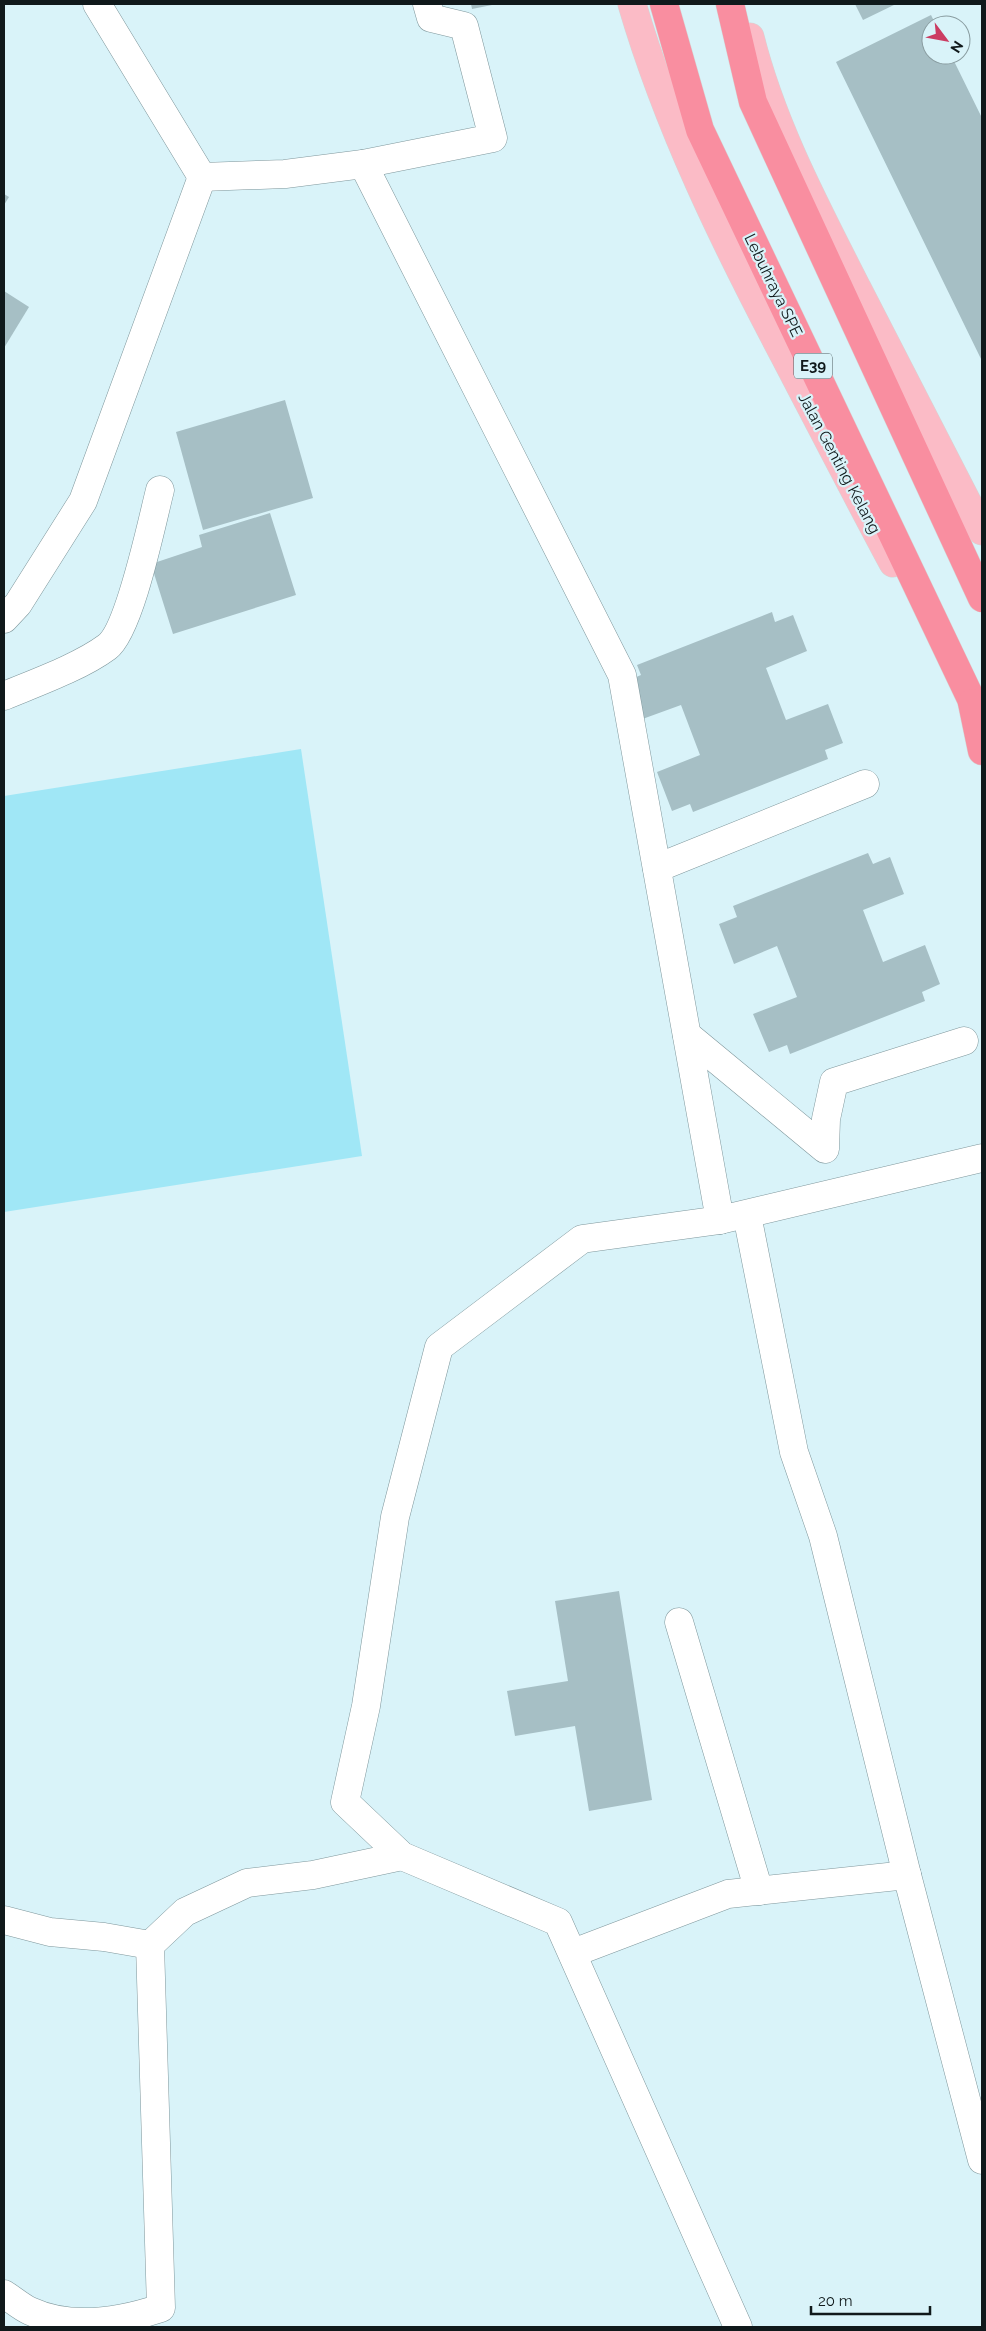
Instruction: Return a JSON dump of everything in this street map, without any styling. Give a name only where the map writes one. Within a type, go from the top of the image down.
[{"type":"highway","name":"Lebuhraya SPE","points":[[664,4],[700,130],[982,722]]},
{"type":"highway","points":[[730,4],[753,102],[982,598]]},
{"type":"highway","points":[[970,694],[982,751]]},
{"type":"main road","name":"Jalan Genting Kelang","points":[[632,4],[648,58],[662,96],[720,231],[945,663],[982,756]]},
{"type":"main road","points":[[742,4],[756,62],[776,116],[807,189],[982,531]]},
{"type":"lane","points":[[97,4],[202,177]]},
{"type":"lane","points":[[202,177],[285,174],[363,164],[493,138],[464,26],[431,18],[428,4]]},
{"type":"lane","points":[[363,164],[622,675],[720,1220]]},
{"type":"lane","points":[[4,619],[18,604],[83,501],[202,177]]},
{"type":"lane","points":[[4,696],[58,673],[108,646],[128,612],[160,490]]},
{"type":"lane","points":[[657,868],[865,784]]},
{"type":"lane","points":[[686,1034],[825,1149],[826,1118],[834,1082],[964,1041]]},
{"type":"lane","points":[[738,2327],[558,1922],[402,1856],[345,1802],[366,1706],[395,1517],[439,1346],[582,1239],[720,1220],[982,1158]]},
{"type":"lane","points":[[747,1214],[794,1452],[823,1536],[907,1875],[982,2160]]},
{"type":"lane","points":[[679,1622],[759,1891]]},
{"type":"lane","points":[[4,2294],[30,2311],[73,2323],[128,2318],[152,2320],[161,2308],[150,1945],[185,1912],[247,1883],[313,1875],[402,1856]]},
{"type":"lane","points":[[573,1953],[728,1894],[907,1875]]},
{"type":"lane","points":[[4,1920],[50,1932],[104,1937],[150,1945]]},
{"type":"shaded area","points":[[301,749],[362,1156],[4,1212],[4,796]]},
{"type":"building","points":[[471,4],[492,4],[492,5],[472,9]]},
{"type":"building","points":[[855,4],[896,4],[863,20]]},
{"type":"building","points":[[921,20],[921,65],[956,65],[982,118],[982,361],[836,62]]},
{"type":"building","points":[[4,194],[9,197],[4,205]]},
{"type":"building","points":[[4,291],[29,307],[4,348]]},
{"type":"building","points":[[285,400],[313,498],[203,530],[176,432]]},
{"type":"building","points":[[270,513],[296,595],[173,634],[151,564],[202,547],[199,535]]},
{"type":"building","points":[[772,612],[775,622],[793,615],[807,651],[766,668],[786,720],[828,704],[843,743],[825,750],[828,759],[693,812],[690,804],[672,811],[657,772],[700,755],[681,705],[637,721],[622,683],[641,675],[637,665]]},
{"type":"building","points":[[868,853],[873,864],[890,857],[904,894],[863,910],[883,962],[925,945],[940,984],[922,992],[925,1001],[790,1054],[787,1045],[769,1052],[753,1014],[797,997],[777,946],[734,964],[719,924],[737,917],[733,906]]},
{"type":"building","points":[[619,1591],[652,1800],[589,1811],[575,1726],[515,1736],[507,1691],[568,1681],[555,1601]]}]
